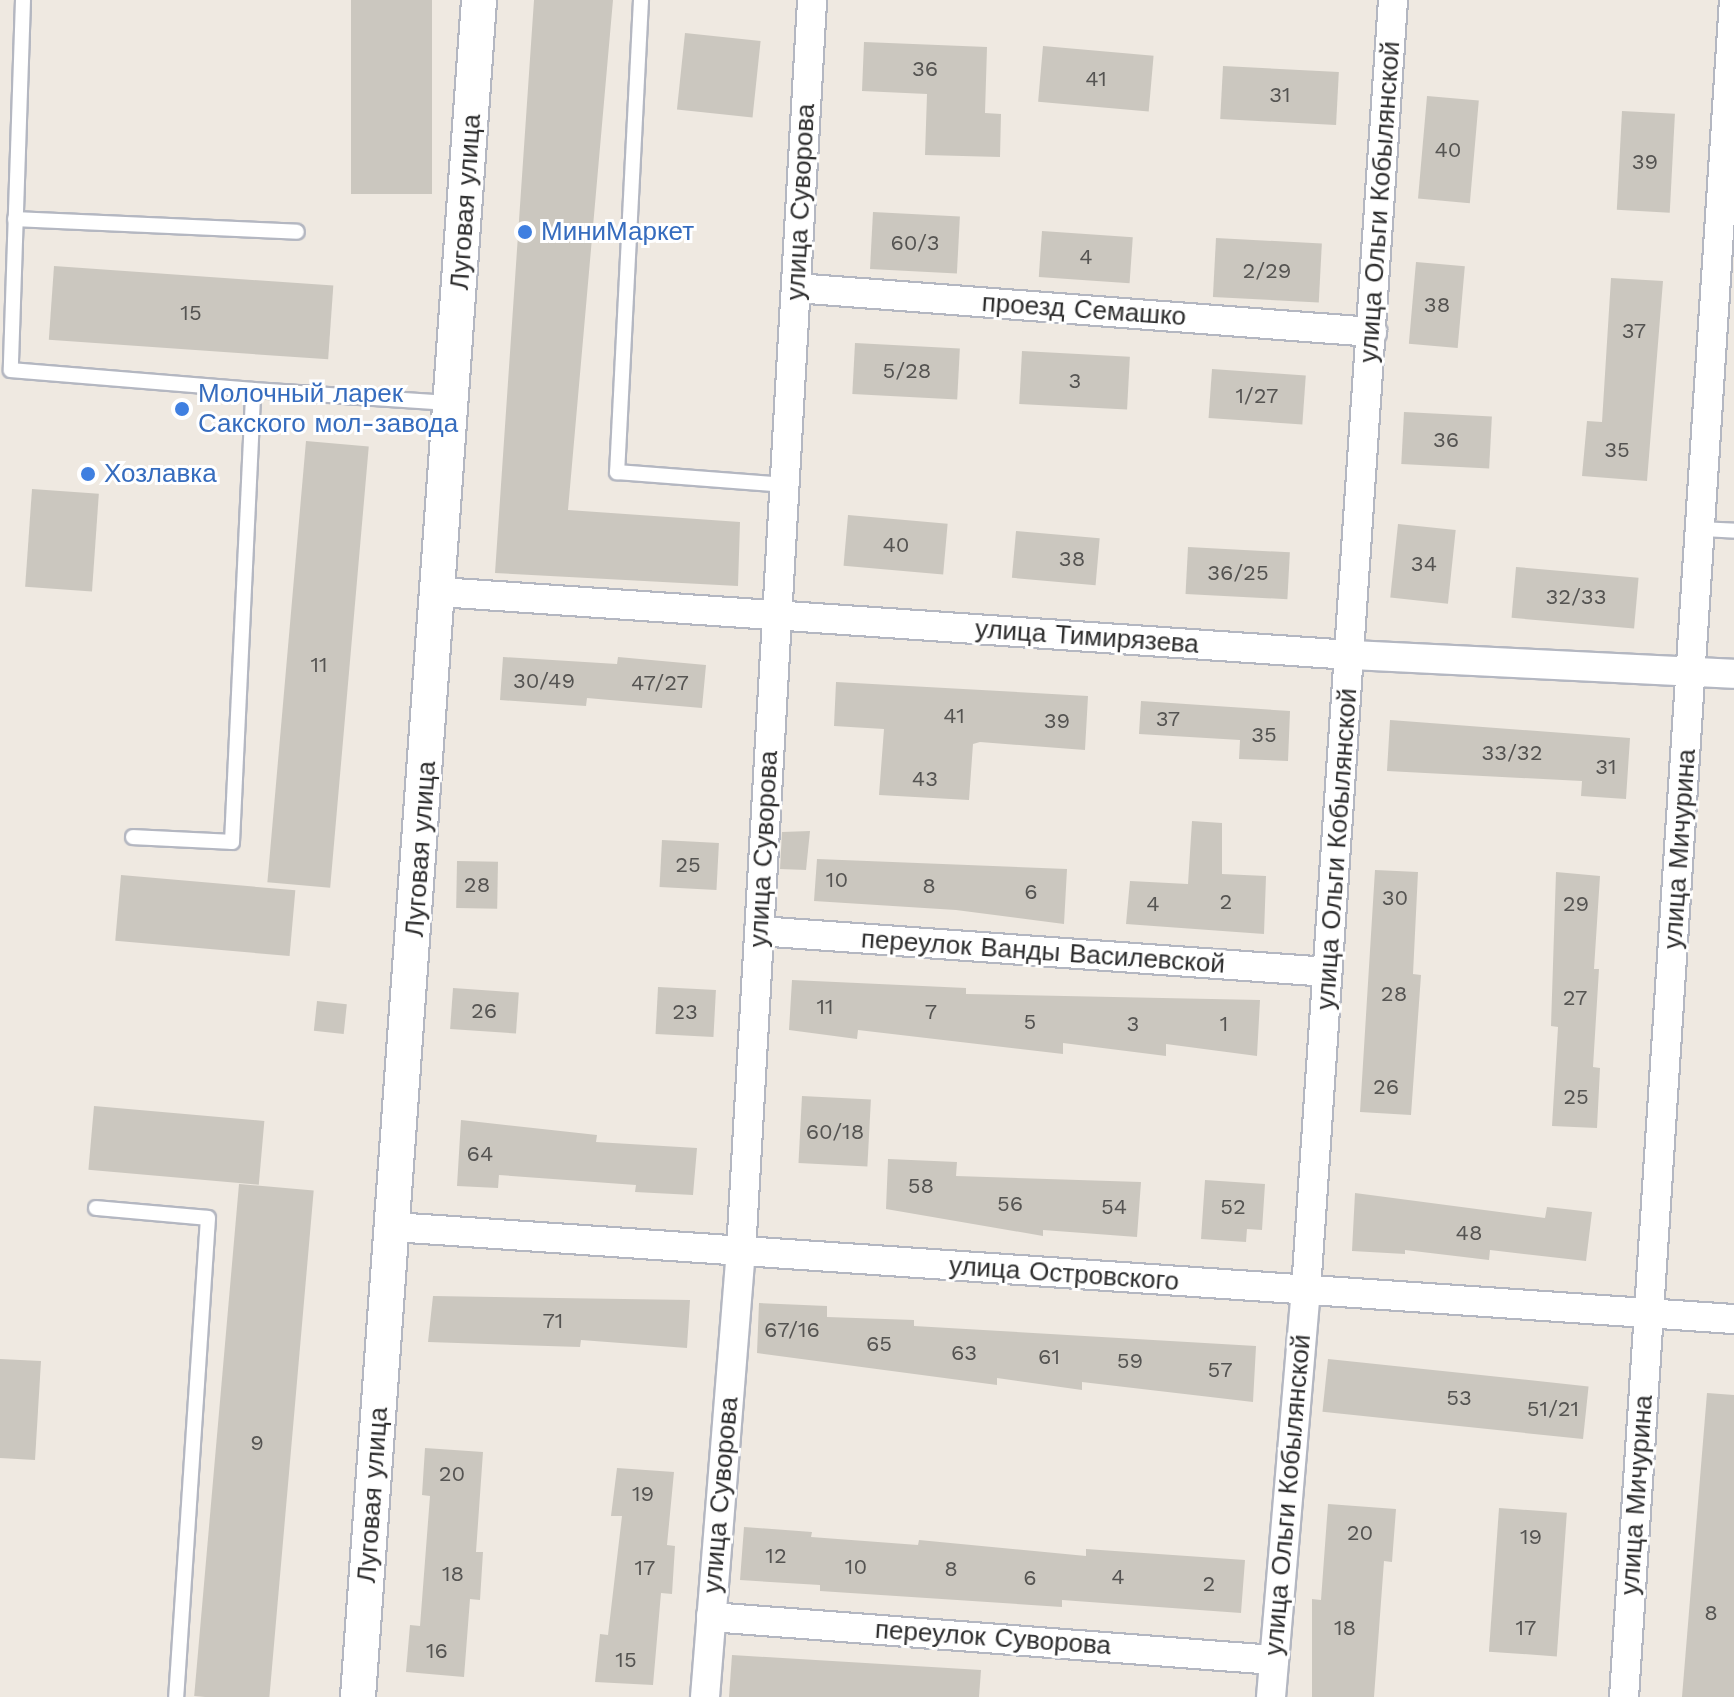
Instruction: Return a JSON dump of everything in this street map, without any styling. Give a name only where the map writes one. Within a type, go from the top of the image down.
[{"type":"street","name":"Луговая улица","points":[[358,1697],[440,592],[479,0]]},
{"type":"street","name":"улица Суворова","points":[[705,1697],[741,1252],[812,0]]},
{"type":"street","name":"улица Ольги Кобылянской","points":[[1271,1697],[1306,1290],[1393,0]]},
{"type":"street","name":"улица Мичурина","points":[[1624,1697],[1734,0]]},
{"type":"street","name":"проезд Семашко","points":[[796,288],[1372,332]]},
{"type":"street","name":"улица Тимирязева","points":[[440,592],[1351,655],[1734,674]]},
{"type":"street","name":"переулок Ванды Василевской","points":[[759,931],[1328,972]]},
{"type":"street","name":"улица Островского","points":[[394,1227],[1734,1319]]},
{"type":"street","name":"переулок Суворова","points":[[711,1617],[1274,1660]]},
{"type":"lane","points":[[23,0],[11,370],[452,403]]},
{"type":"lane","points":[[641,0],[617,472],[785,485]]},
{"type":"lane","points":[[15,219],[297,232]]},
{"type":"lane","points":[[133,837],[232,842],[253,390]]},
{"type":"lane","points":[[1701,529],[1734,531]]},
{"type":"lane","points":[[96,1208],[208,1218],[176,1697]]},
{"type":"building","points":[[351,0],[432,0],[432,194],[351,194]]},
{"type":"building","points":[[534,0],[613,0],[568,510],[740,522],[738,586],[495,573]]},
{"type":"building","points":[[685,33],[761,41],[753,118],[677,110]]},
{"type":"building","points":[[864,42],[987,47],[985,113],[1001,114],[1000,157],[925,155],[927,94],[862,91]]},
{"type":"building","points":[[1043,46],[1154,56],[1149,111],[1038,102]]},
{"type":"building","points":[[1223,66],[1339,72],[1336,125],[1220,119]]},
{"type":"building","points":[[1427,96],[1479,101],[1470,203],[1418,199]]},
{"type":"building","points":[[1622,111],[1675,114],[1670,213],[1617,210]]},
{"type":"building","points":[[873,212],[960,217],[957,273],[870,269]]},
{"type":"building","points":[[1042,231],[1133,237],[1130,283],[1039,277]]},
{"type":"building","points":[[1216,238],[1322,244],[1319,302],[1213,297]]},
{"type":"building","points":[[1416,262],[1465,266],[1458,348],[1409,344]]},
{"type":"building","points":[[54,266],[333,286],[328,359],[49,340]]},
{"type":"building","points":[[1611,278],[1663,281],[1647,481],[1582,476],[1587,421],[1602,422]]},
{"type":"building","points":[[855,343],[960,348],[957,399],[852,394]]},
{"type":"building","points":[[1022,351],[1130,357],[1127,410],[1019,404]]},
{"type":"building","points":[[1212,369],[1306,376],[1302,424],[1209,418]]},
{"type":"building","points":[[1404,412],[1492,417],[1489,469],[1401,464]]},
{"type":"building","points":[[306,441],[369,446],[330,888],[267,882]]},
{"type":"building","points":[[32,489],[99,494],[92,591],[25,587]]},
{"type":"building","points":[[848,515],[948,524],[943,575],[844,566]]},
{"type":"building","points":[[1398,524],[1456,530],[1448,604],[1390,598]]},
{"type":"building","points":[[1016,531],[1100,538],[1096,585],[1012,578]]},
{"type":"building","points":[[1188,547],[1290,552],[1287,599],[1186,594]]},
{"type":"building","points":[[1516,567],[1639,578],[1634,629],[1512,618]]},
{"type":"building","points":[[503,657],[617,664],[618,657],[706,665],[702,708],[587,698],[586,706],[500,700]]},
{"type":"building","points":[[836,682],[1088,696],[1085,750],[980,742],[973,744],[969,800],[879,795],[884,729],[834,726]]},
{"type":"building","points":[[1141,701],[1290,711],[1288,761],[1239,759],[1240,740],[1139,734]]},
{"type":"building","points":[[1390,720],[1630,738],[1626,799],[1581,796],[1582,781],[1387,771]]},
{"type":"building","points":[[1192,821],[1222,823],[1222,874],[1266,876],[1264,934],[1126,924],[1130,881],[1188,884]]},
{"type":"building","points":[[810,831],[806,870],[780,869],[782,832]]},
{"type":"building","points":[[662,840],[719,843],[716,890],[660,887]]},
{"type":"building","points":[[817,859],[1067,869],[1064,924],[956,910],[814,901]]},
{"type":"building","points":[[457,861],[498,862],[497,909],[456,908]]},
{"type":"building","points":[[1375,870],[1418,872],[1413,974],[1421,975],[1411,1115],[1360,1112]]},
{"type":"building","points":[[1556,872],[1600,876],[1594,969],[1599,969],[1593,1067],[1600,1068],[1597,1128],[1552,1126],[1558,1027],[1551,1026]]},
{"type":"building","points":[[121,875],[295,890],[290,956],[115,941]]},
{"type":"building","points":[[792,980],[966,988],[966,994],[1260,1000],[1257,1056],[1166,1044],[1166,1056],[1063,1043],[1063,1054],[858,1030],[857,1039],[789,1030]]},
{"type":"building","points":[[658,987],[716,990],[713,1037],[656,1034]]},
{"type":"building","points":[[453,988],[519,993],[516,1034],[450,1029]]},
{"type":"building","points":[[317,1001],[347,1004],[344,1034],[314,1031]]},
{"type":"building","points":[[802,1096],[871,1100],[867,1167],[798,1163]]},
{"type":"building","points":[[94,1106],[264,1121],[259,1185],[88,1170]]},
{"type":"building","points":[[461,1120],[597,1135],[596,1142],[697,1148],[693,1195],[635,1192],[636,1185],[499,1175],[498,1188],[457,1186]]},
{"type":"building","points":[[888,1159],[957,1162],[956,1176],[1141,1182],[1137,1237],[1043,1230],[1043,1236],[886,1209]]},
{"type":"building","points":[[1205,1180],[1265,1184],[1262,1230],[1247,1229],[1246,1242],[1201,1239]]},
{"type":"building","points":[[239,1184],[314,1191],[269,1697],[194,1696]]},
{"type":"building","points":[[1355,1193],[1545,1218],[1547,1207],[1592,1212],[1586,1261],[1490,1250],[1489,1260],[1405,1250],[1405,1254],[1352,1251]]},
{"type":"building","points":[[433,1296],[690,1300],[687,1348],[581,1340],[580,1347],[428,1342]]},
{"type":"building","points":[[759,1303],[827,1306],[827,1317],[914,1320],[914,1326],[1256,1346],[1253,1402],[1082,1382],[1082,1390],[997,1378],[997,1385],[757,1353]]},
{"type":"building","points":[[0,1359],[41,1361],[35,1460],[0,1458]]},
{"type":"building","points":[[1328,1359],[1589,1386],[1583,1439],[1322,1412]]},
{"type":"building","points":[[1707,1393],[1734,1395],[1734,1697],[1682,1697]]},
{"type":"building","points":[[425,1448],[483,1452],[476,1552],[483,1552],[480,1600],[470,1599],[464,1677],[406,1672],[410,1625],[420,1626],[430,1496],[422,1495]]},
{"type":"building","points":[[617,1468],[674,1472],[667,1545],[675,1546],[672,1594],[661,1593],[653,1685],[595,1682],[600,1634],[608,1635],[622,1516],[611,1516]]},
{"type":"building","points":[[1328,1504],[1396,1509],[1392,1562],[1384,1561],[1374,1697],[1312,1697],[1312,1599],[1321,1600]]},
{"type":"building","points":[[1499,1508],[1567,1513],[1557,1656],[1489,1652]]},
{"type":"building","points":[[744,1527],[812,1532],[811,1537],[918,1545],[919,1540],[1086,1556],[1086,1549],[1245,1560],[1241,1613],[1062,1600],[1062,1607],[820,1591],[820,1585],[740,1580]]},
{"type":"building","points":[[732,1655],[981,1670],[979,1697],[729,1697]]},
{"type":"place","name":"МиниМаркет","points":[[525,232]]},
{"type":"place","name":"Молочный ларек Сакского мол-завода","points":[[182,409]]},
{"type":"place","name":"Хозлавка","points":[[88,474]]}]
